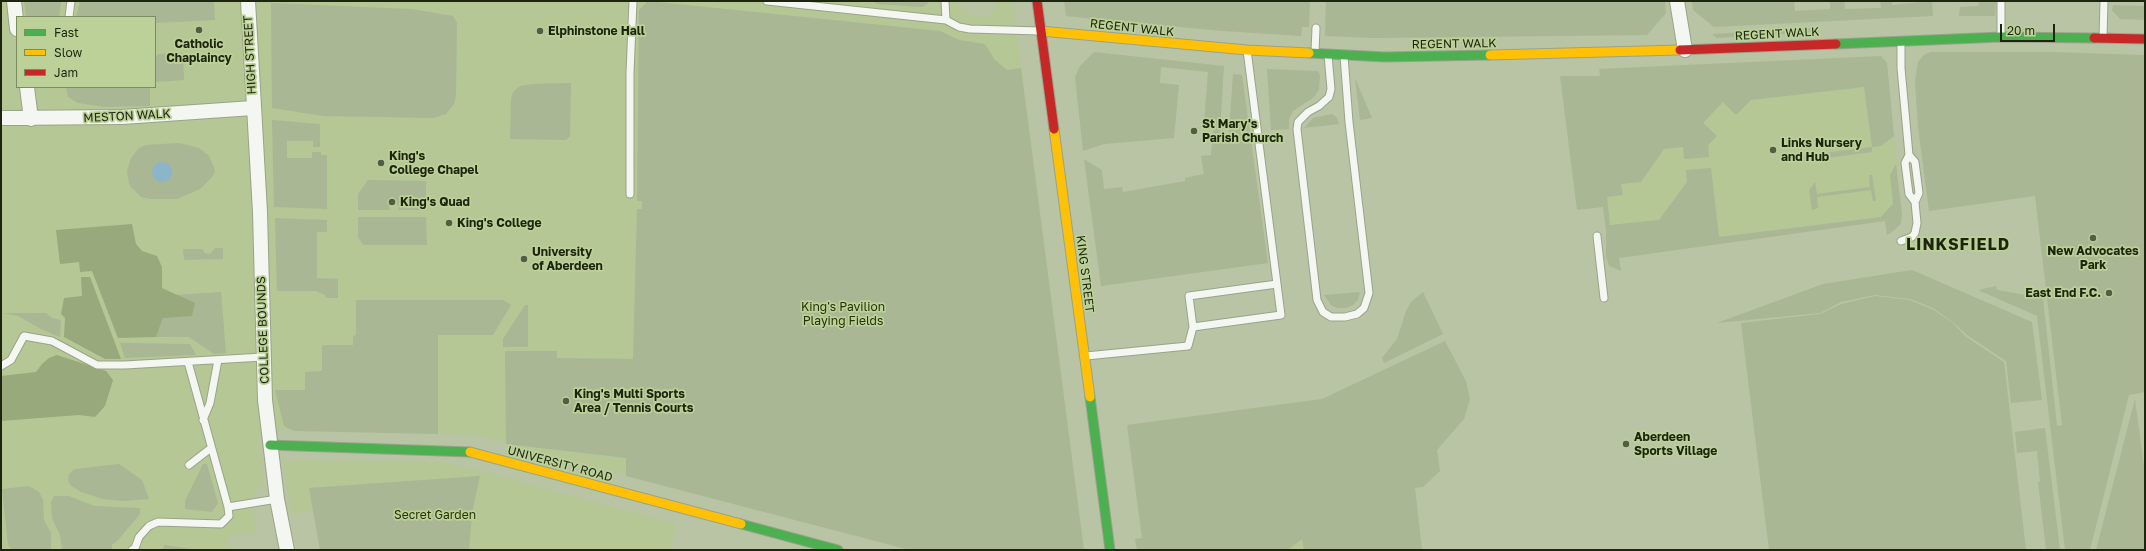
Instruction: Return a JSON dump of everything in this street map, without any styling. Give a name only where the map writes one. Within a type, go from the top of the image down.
[{"type":"street","points":[[14,1],[16,20]]},
{"type":"street","name":"HIGH STREET","points":[[248,1],[253,108]]},
{"type":"street","name":"KING STREET","points":[[1037,1],[1110,550]]},
{"type":"street","points":[[1677,1],[1685,50]]},
{"type":"street","name":"REGENT WALK","points":[[1041,31],[1246,50],[1344,56],[1449,56],[1685,50],[2001,37],[2145,39]]},
{"type":"street","points":[[26,88],[31,119]]},
{"type":"street","name":"MESTON WALK","points":[[1,118],[31,119],[122,117],[253,108]]},
{"type":"street","name":"COLLEGE BOUNDS","points":[[253,108],[260,212],[263,357],[270,445],[287,550]]},
{"type":"street","name":"UNIVERSITY ROAD","points":[[270,445],[467,451],[838,550]]},
{"type":"lane","points":[[69,16],[71,1]]},
{"type":"lane","points":[[630,194],[630,73],[633,1]]},
{"type":"lane","name":"REGENT WALK","points":[[767,1],[946,20],[959,27],[970,29],[1041,31]]},
{"type":"lane","points":[[945,1],[946,20]]},
{"type":"lane","points":[[2001,1],[2001,37]]},
{"type":"lane","points":[[2103,38],[2104,1]]},
{"type":"lane","points":[[1315,54],[1316,28]]},
{"type":"lane","points":[[1901,40],[1901,68],[1909,155],[1915,162],[1919,193],[1915,202],[1917,223],[1915,233],[1912,237],[1901,241]]},
{"type":"lane","points":[[1193,327],[1281,315],[1246,50]]},
{"type":"lane","points":[[1328,55],[1331,89],[1329,97],[1320,106],[1308,112],[1298,122],[1297,129],[1317,300],[1323,312],[1331,317],[1345,317],[1357,314],[1364,308],[1369,293],[1349,122],[1344,56]]},
{"type":"lane","points":[[1597,236],[1604,298]]},
{"type":"lane","points":[[1084,356],[1188,346],[1193,327],[1189,296],[1277,284]]},
{"type":"lane","points":[[1,366],[11,360],[24,336],[52,341],[97,365],[125,366],[263,357]]},
{"type":"lane","points":[[203,420],[210,403],[218,360]]},
{"type":"lane","points":[[134,550],[139,537],[149,526],[158,522],[221,524],[229,516],[228,507],[188,362]]},
{"type":"lane","points":[[189,465],[211,448]]},
{"type":"lane","points":[[228,507],[278,499]]},
{"type":"shaded area","name":"University of Aberdeen","points":[[1,1],[954,1],[970,15],[991,15],[998,1],[1013,1],[1084,550],[910,550],[476,435],[279,430],[258,435],[264,483],[252,496],[256,534],[228,535],[231,550],[1,550]]},
{"type":"shaded area","name":"Links Nursery and Hub","points":[[1881,56],[1887,63],[1902,214],[1718,237],[1718,231],[1610,225],[1607,197],[1622,195],[1621,184],[1641,182],[1685,92]]},
{"type":"shaded area","points":[[132,224],[136,244],[142,251],[157,256],[162,267],[162,288],[195,303],[192,316],[163,318],[156,337],[118,338],[92,271],[80,272],[79,262],[60,264],[56,230]]},
{"type":"shaded area","points":[[81,277],[90,277],[121,359],[105,359],[64,337],[65,318],[61,314],[64,298],[82,296]]},
{"type":"shaded area","points":[[57,355],[106,371],[113,380],[105,406],[95,417],[79,415],[1,421],[1,376],[36,372],[49,358]]},
{"type":"shaded area","points":[[283,461],[445,462],[677,524],[670,550],[350,550],[312,511],[291,514]]},
{"type":"shaded area","points":[[1302,539],[1304,550],[1250,550]]},
{"type":"green space","points":[[24,1],[61,1],[59,16],[26,16]]},
{"type":"green space","points":[[80,1],[214,1],[215,20],[156,23],[156,16],[76,16]]},
{"type":"green space","name":"King's Pavilion Playing Fields","points":[[648,1],[940,31],[959,40],[985,44],[994,59],[1007,70],[1021,68],[1084,550],[910,550],[626,476],[626,458],[506,444],[505,351],[557,351],[557,358],[633,359],[637,209],[642,209],[642,201],[637,201],[639,10]]},
{"type":"green space","points":[[873,1],[930,1],[923,7],[920,7],[877,4]]},
{"type":"green space","points":[[1064,1],[1310,1],[1309,27],[1302,27],[1301,36],[1223,31],[1103,20],[1066,16]]},
{"type":"green space","points":[[1326,1],[1665,1],[1666,13],[1647,35],[1373,38],[1325,36]]},
{"type":"green space","points":[[1692,1],[1794,1],[1795,11],[1830,9],[1830,1],[1844,1],[1845,9],[1881,8],[1880,1],[1892,1],[1892,5],[1932,1],[1933,16],[1714,27],[1693,10]]},
{"type":"green space","points":[[1980,1],[1996,1],[1995,16],[1959,16],[1960,7],[1978,6]]},
{"type":"green space","points":[[271,3],[412,9],[453,16],[457,23],[456,96],[454,104],[446,114],[434,118],[323,116],[272,108]]},
{"type":"green space","points":[[2113,5],[2145,6],[2145,20],[2120,19],[2112,10]]},
{"type":"green space","points":[[1813,28],[1813,32],[1717,38],[1712,34]]},
{"type":"green space","points":[[1094,52],[1224,66],[1220,138],[1225,142],[1229,133],[1233,74],[1242,75],[1268,263],[1101,286],[1084,159],[1102,170],[1104,189],[1122,187],[1123,192],[1185,181],[1185,178],[1204,174],[1201,156],[1211,155],[1214,123],[1204,122],[1208,72],[1161,67],[1160,83],[1179,85],[1174,138],[1104,144],[1083,151],[1075,77],[1080,66]]},
{"type":"green space","points":[[1931,52],[2052,52],[2145,55],[2145,392],[2129,395],[2090,550],[2065,550],[2037,316],[1978,290],[1996,286],[1997,290],[2043,298],[2057,426],[2062,425],[2035,196],[1929,211],[1918,127],[1915,81],[1918,62],[1925,54]]},
{"type":"green space","points":[[183,53],[184,80],[156,82],[156,56],[159,54]]},
{"type":"green space","points":[[1881,56],[1887,63],[1894,136],[1881,146],[1872,147],[1864,87],[1751,100],[1736,115],[1723,102],[1703,123],[1717,136],[1708,145],[1709,157],[1684,159],[1683,147],[1664,149],[1641,182],[1621,184],[1623,195],[1607,197],[1610,225],[1659,220],[1687,182],[1686,170],[1711,168],[1719,237],[1881,217],[1893,204],[1890,175],[1896,164],[1902,214],[1901,224],[1887,235],[1885,221],[1619,258],[1621,271],[1609,266],[1606,256],[1606,231],[1603,207],[1577,210],[1560,76],[1600,76],[1599,69]]},
{"type":"green space","points":[[1267,69],[1318,71],[1320,75],[1319,90],[1314,97],[1293,111],[1289,119],[1289,129],[1271,130]]},
{"type":"green space","points":[[1355,78],[1372,118],[1360,120]]},
{"type":"green space","points":[[571,83],[570,136],[566,140],[510,139],[511,99],[513,92],[520,86],[533,84]]},
{"type":"green space","points":[[66,88],[150,88],[150,106],[105,107],[78,103],[68,97]]},
{"type":"green space","points":[[1332,114],[1337,118],[1339,124],[1304,128],[1313,118]]},
{"type":"green space","points":[[272,120],[320,124],[320,147],[313,147],[313,141],[287,141],[287,158],[312,158],[312,152],[321,152],[321,155],[327,155],[327,209],[274,207]]},
{"type":"green space","points":[[179,143],[199,148],[209,156],[215,170],[213,176],[200,189],[177,199],[151,199],[141,197],[130,186],[128,179],[127,171],[131,158],[139,148],[146,145]]},
{"type":"green space","points":[[1872,147],[1872,152],[1796,162],[1790,157]]},
{"type":"green space","points":[[1869,175],[1872,175],[1876,201],[1873,201],[1871,190],[1817,197],[1818,208],[1812,210],[1809,190],[1815,182],[1817,194],[1870,187]]},
{"type":"green space","points":[[368,180],[426,181],[426,210],[398,210],[399,206],[396,203],[391,203],[389,206],[390,210],[358,210],[358,194]]},
{"type":"green space","points":[[358,217],[426,217],[427,245],[363,245],[358,237]]},
{"type":"green space","points":[[275,218],[327,220],[327,232],[317,232],[317,278],[338,279],[338,298],[326,298],[325,295],[316,291],[277,291]]},
{"type":"green space","points":[[215,248],[223,248],[223,259],[184,260],[183,249],[202,249],[205,253],[210,254]]},
{"type":"green space","points":[[1912,270],[2032,322],[2042,400],[2011,403],[2006,361],[1967,335],[1954,323],[1933,308],[1910,299],[1875,295],[1841,302],[1820,313],[1717,323],[1823,284]]},
{"type":"green space","points":[[221,292],[226,353],[214,354],[189,337],[156,337],[163,318],[194,303],[175,295]]},
{"type":"green space","points":[[1360,292],[1358,300],[1353,305],[1345,308],[1337,308],[1331,305],[1324,295]]},
{"type":"green space","points":[[1423,292],[1443,334],[1384,363],[1382,358],[1397,339],[1406,311],[1411,302]]},
{"type":"green space","points":[[1875,296],[1909,300],[1932,309],[1953,323],[1965,336],[2004,362],[2026,550],[1769,550],[1741,323],[1820,314],[1841,304]]},
{"type":"green space","points":[[356,300],[503,300],[511,305],[493,335],[438,335],[438,434],[294,431],[284,426],[275,390],[305,390],[305,372],[322,371],[322,345],[353,345],[353,336],[356,335]]},
{"type":"green space","points":[[525,305],[528,305],[528,347],[503,347],[503,339]]},
{"type":"green space","points":[[3,313],[46,313],[52,318],[61,320],[60,337],[41,329],[18,316]]},
{"type":"green space","points":[[1445,341],[1466,381],[1470,399],[1464,419],[1437,450],[1440,471],[1423,487],[1415,488],[1422,550],[1304,550],[1302,539],[1288,550],[1137,550],[1135,539],[1142,538],[1127,425],[1322,399]]},
{"type":"green space","points":[[120,343],[190,344],[196,355],[125,358]]},
{"type":"green space","points":[[2135,399],[2145,474],[2145,550],[2096,550]]},
{"type":"green space","points":[[2045,428],[2060,550],[2046,550],[2038,482],[2040,482],[2037,451],[2017,453],[2015,432]]},
{"type":"green space","points":[[119,464],[142,480],[149,499],[123,501],[103,499],[81,492],[70,485],[68,480],[69,474],[75,469]]},
{"type":"green space","points":[[203,464],[207,464],[218,503],[212,512],[185,509],[185,501]]},
{"type":"green space","name":"Secret Garden","points":[[480,476],[472,513],[469,550],[320,550],[309,488]]},
{"type":"green space","points":[[29,486],[39,492],[43,500],[44,520],[51,533],[51,550],[12,550],[8,545],[2,489]]},
{"type":"green space","points":[[54,496],[69,496],[94,506],[140,508],[140,514],[112,545],[112,550],[62,550],[60,535],[52,518],[51,502]]},
{"type":"green space","points":[[164,545],[198,550],[163,550]]},
{"type":"water","points":[[158,162],[166,162],[172,168],[172,176],[166,182],[158,182],[152,176],[152,168]]},
{"type":"traffic: fast","points":[[1836,44],[2001,37],[2094,38]]},
{"type":"traffic: fast","points":[[1309,53],[1385,57],[1490,55]]},
{"type":"traffic: fast","points":[[1090,397],[1110,550]]},
{"type":"traffic: fast","points":[[270,445],[470,452]]},
{"type":"traffic: fast","points":[[741,524],[838,550]]},
{"type":"traffic: slow","points":[[1041,31],[1247,50],[1309,53]]},
{"type":"traffic: slow","points":[[1490,55],[1680,50]]},
{"type":"traffic: slow","points":[[1054,129],[1090,397]]},
{"type":"traffic: slow","points":[[470,452],[741,524]]},
{"type":"traffic: jam","points":[[1037,1],[1054,129]]},
{"type":"traffic: jam","points":[[2094,38],[2145,39]]},
{"type":"traffic: jam","points":[[1680,50],[1836,44]]},
{"type":"place","name":"Catholic Chaplaincy","points":[[199,30]]},
{"type":"place","name":"Elphinstone Hall","points":[[540,31]]},
{"type":"place","name":"St Mary's Parish Church","points":[[1194,131]]},
{"type":"place","name":"Links Nursery and Hub","points":[[1773,150]]},
{"type":"place","name":"King's College Chapel","points":[[381,163]]},
{"type":"place","name":"King's Quad","points":[[392,202]]},
{"type":"place","name":"King's College","points":[[449,223]]},
{"type":"place","name":"New Advocates Park","points":[[2093,238]]},
{"type":"place","name":"University of Aberdeen","points":[[524,259]]},
{"type":"place","name":"East End F.C.","points":[[2109,293]]},
{"type":"place","name":"King's Multi Sports Area / Tennis Courts","points":[[566,401]]},
{"type":"place","name":"Aberdeen Sports Village","points":[[1626,444]]},
{"type":"district","name":"LINKSFIELD","points":[[1958,245]]}]
